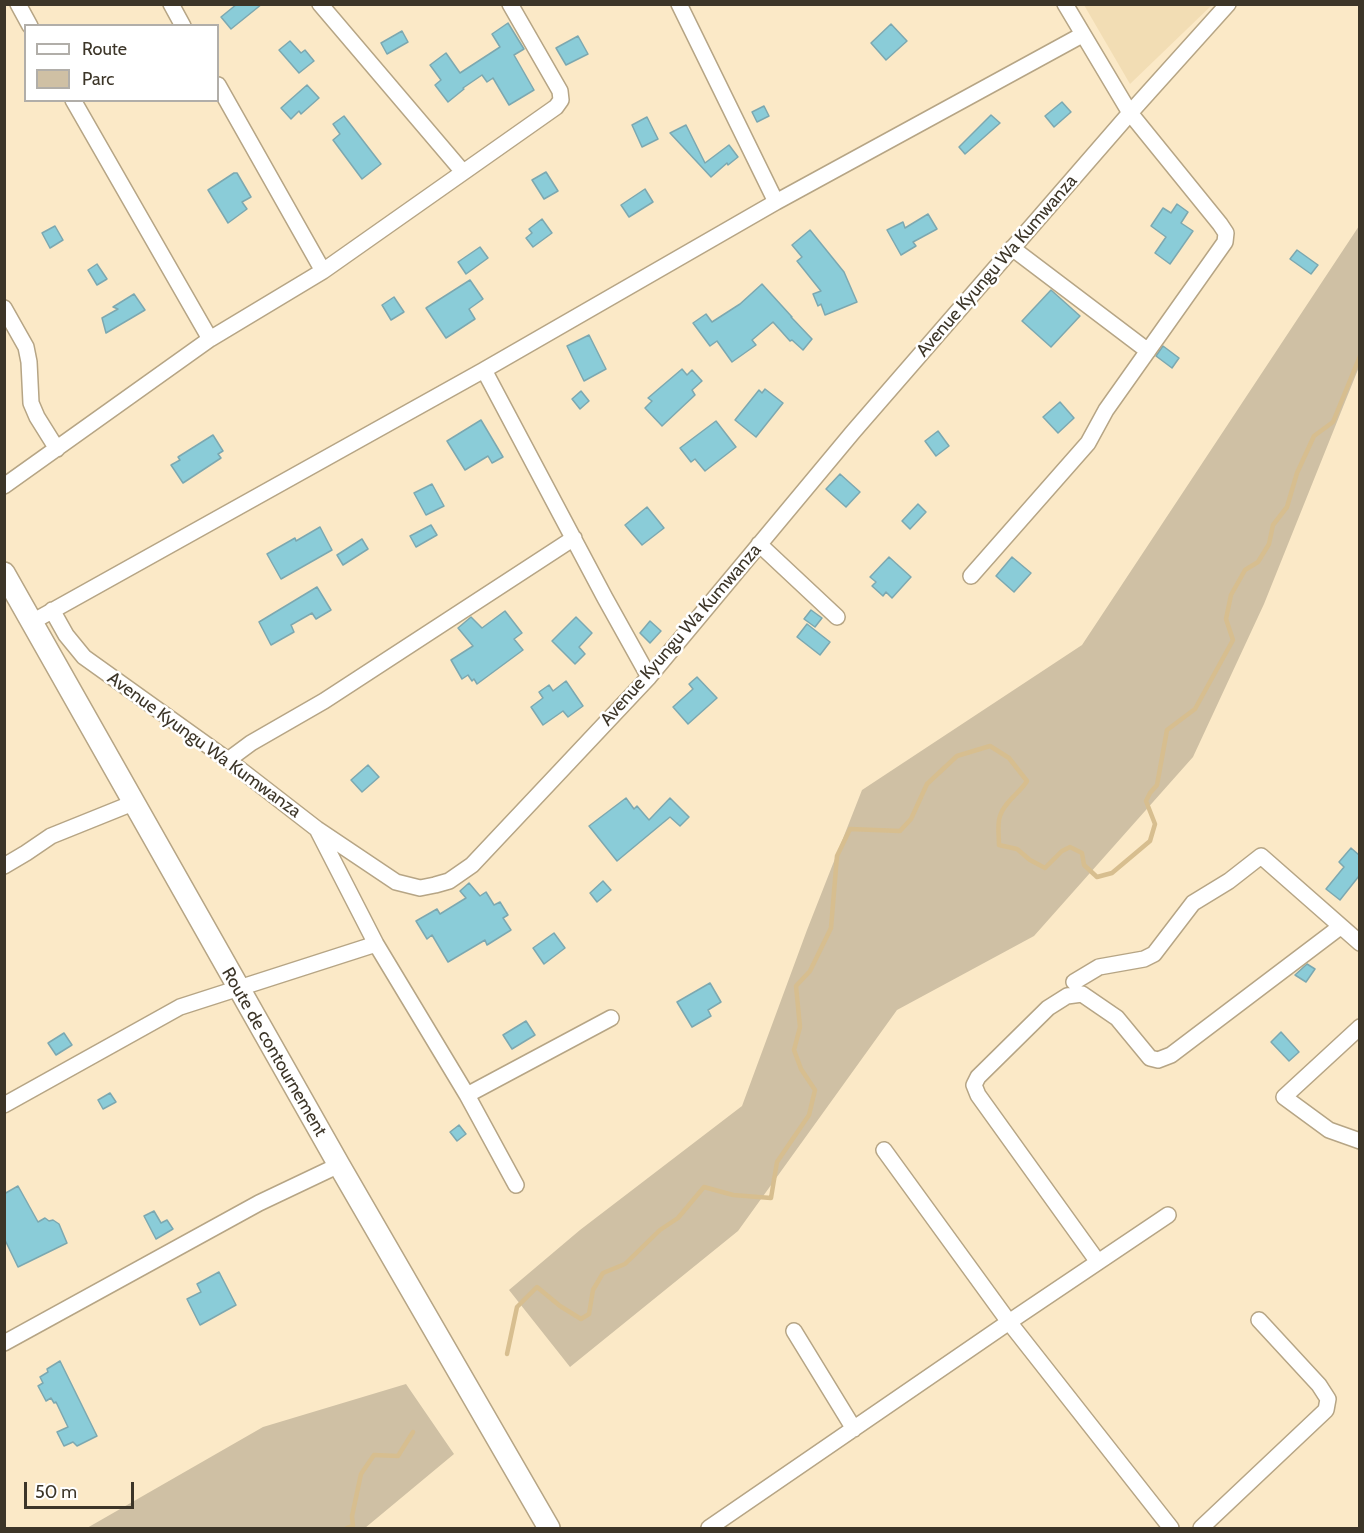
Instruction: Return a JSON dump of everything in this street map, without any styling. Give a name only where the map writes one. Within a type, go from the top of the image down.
[{"type":"street","points":[[18,4],[29,24]]},
{"type":"street","points":[[171,4],[182,24]]},
{"type":"street","points":[[320,4],[463,172]]},
{"type":"street","points":[[4,486],[210,339],[323,271],[556,107],[561,100],[560,91],[510,4]]},
{"type":"street","points":[[679,4],[776,201]]},
{"type":"street","points":[[970,576],[1088,443],[1106,410],[1226,242],[1226,233],[1130,113],[1065,4]]},
{"type":"street","name":"Avenue Kyungu Wa Kumwanza","points":[[52,610],[66,635],[84,657],[228,760],[317,829],[396,882],[420,888],[449,880],[472,865],[649,676],[853,432],[1130,113],[1228,4]]},
{"type":"street","points":[[32,622],[484,370],[776,201],[1082,35]]},
{"type":"street","points":[[219,88],[323,271]]},
{"type":"street","points":[[74,102],[210,339]]},
{"type":"street","points":[[1012,249],[1148,351]]},
{"type":"street","points":[[4,308],[26,347],[31,403],[57,449]]},
{"type":"street","points":[[484,370],[649,676]]},
{"type":"street","points":[[228,760],[251,743],[324,701],[574,538]]},
{"type":"street","points":[[759,544],[837,617]]},
{"type":"street","name":"Route de contournement","points":[[8,587],[32,622],[339,1165],[549,1528]]},
{"type":"street","points":[[4,866],[51,836],[133,803]]},
{"type":"street","points":[[317,829],[376,944],[467,1095],[516,1185]]},
{"type":"street","points":[[1074,982],[1099,968],[1144,959],[1154,954],[1192,903],[1229,881],[1261,856],[1359,943]]},
{"type":"street","points":[[1098,1262],[978,1095],[974,1085],[978,1077],[1048,1008],[1067,996],[1082,994],[1117,1018],[1150,1058],[1158,1060],[1171,1055],[1340,927]]},
{"type":"street","points":[[4,1105],[180,1007],[376,944]]},
{"type":"street","points":[[467,1095],[611,1018]]},
{"type":"street","points":[[1359,1027],[1284,1097],[1329,1130],[1359,1141]]},
{"type":"street","points":[[884,1150],[1009,1322],[1171,1528]]},
{"type":"street","points":[[4,1343],[259,1203],[339,1165]]},
{"type":"street","points":[[709,1528],[1168,1215]]},
{"type":"street","points":[[1201,1528],[1326,1410],[1328,1399],[1319,1385],[1259,1320]]},
{"type":"street","points":[[794,1331],[854,1429]]},
{"type":"shaded area","points":[[1084,5],[1212,5],[1130,84]]},
{"type":"green space","points":[[1359,226],[1359,367],[1264,604],[1193,757],[1034,936],[897,1010],[738,1231],[570,1367],[509,1290],[580,1230],[742,1106],[862,790],[1082,645]]},
{"type":"green space","points":[[406,1384],[454,1454],[365,1528],[87,1528],[263,1427]]},
{"type":"building","points":[[237,4],[262,4],[231,29],[221,17]]},
{"type":"building","points":[[508,23],[524,49],[514,55],[534,90],[509,105],[493,78],[487,82],[482,75],[448,102],[435,85],[441,80],[430,65],[446,53],[460,73],[500,47],[492,34]]},
{"type":"building","points":[[891,24],[907,41],[886,60],[871,43]]},
{"type":"building","points":[[402,31],[408,42],[387,54],[381,43]]},
{"type":"building","points":[[578,36],[588,54],[566,65],[556,48]]},
{"type":"building","points":[[290,41],[301,53],[305,50],[314,61],[299,73],[279,50]]},
{"type":"building","points":[[307,85],[319,98],[301,114],[299,111],[291,119],[281,108]]},
{"type":"building","points":[[1062,102],[1071,112],[1054,127],[1045,116]]},
{"type":"building","points":[[764,106],[769,116],[757,122],[752,112]]},
{"type":"building","points":[[991,115],[1000,123],[965,154],[959,147]]},
{"type":"building","points":[[344,116],[381,164],[362,179],[333,140],[340,134],[333,124]]},
{"type":"building","points":[[647,117],[658,139],[642,147],[632,125]]},
{"type":"building","points":[[686,125],[705,163],[729,145],[738,157],[711,177],[670,133]]},
{"type":"building","points":[[546,172],[558,191],[544,199],[532,180]]},
{"type":"building","points":[[237,173],[251,197],[242,202],[247,209],[228,223],[208,190]]},
{"type":"building","points":[[645,189],[653,202],[629,217],[621,205]]},
{"type":"building","points":[[1177,204],[1188,212],[1181,223],[1193,231],[1170,264],[1155,253],[1166,237],[1151,226],[1163,208],[1171,213]]},
{"type":"building","points":[[928,214],[937,229],[913,242],[916,246],[901,255],[887,230],[903,222],[905,228]]},
{"type":"building","points":[[542,219],[552,233],[533,247],[526,238],[532,233],[529,229]]},
{"type":"building","points":[[55,226],[63,240],[50,248],[42,233]]},
{"type":"building","points":[[810,230],[844,272],[857,302],[825,315],[821,304],[818,306],[813,294],[821,291],[797,261],[802,257],[792,245]]},
{"type":"building","points":[[480,247],[488,258],[466,274],[458,262]]},
{"type":"building","points":[[1297,250],[1318,265],[1311,274],[1290,259]]},
{"type":"building","points":[[97,264],[107,279],[97,285],[88,270]]},
{"type":"building","points":[[470,280],[483,299],[469,309],[475,319],[446,338],[426,308]]},
{"type":"building","points":[[762,284],[812,339],[803,350],[792,340],[790,341],[773,322],[752,340],[756,345],[732,362],[717,341],[710,346],[693,323],[706,314],[712,322],[740,304]]},
{"type":"building","points":[[1051,290],[1080,316],[1051,347],[1022,321]]},
{"type":"building","points":[[134,294],[145,310],[106,333],[102,318],[118,309],[113,307]]},
{"type":"building","points":[[394,297],[404,312],[391,320],[382,305]]},
{"type":"building","points":[[589,335],[606,369],[584,381],[567,346]]},
{"type":"building","points":[[1163,346],[1179,358],[1172,368],[1156,356]]},
{"type":"building","points":[[682,369],[687,375],[692,370],[702,381],[692,390],[695,395],[662,426],[645,408],[652,401],[648,398]]},
{"type":"building","points":[[765,389],[783,403],[756,437],[735,420],[759,390],[762,393]]},
{"type":"building","points":[[581,391],[589,401],[580,409],[572,399]]},
{"type":"building","points":[[1060,402],[1074,418],[1058,433],[1043,417]]},
{"type":"building","points":[[481,420],[503,457],[492,463],[488,456],[465,470],[447,441]]},
{"type":"building","points":[[716,421],[736,447],[705,471],[695,459],[691,462],[680,448]]},
{"type":"building","points":[[938,431],[949,446],[936,456],[925,441]]},
{"type":"building","points":[[213,435],[223,451],[218,454],[221,458],[183,483],[171,465],[180,460],[178,457]]},
{"type":"building","points":[[840,474],[860,492],[846,507],[826,489]]},
{"type":"building","points":[[432,484],[444,506],[426,515],[414,493]]},
{"type":"building","points":[[918,504],[926,512],[910,529],[902,521]]},
{"type":"building","points":[[647,507],[664,528],[642,545],[625,525]]},
{"type":"building","points":[[431,525],[437,535],[416,547],[410,536]]},
{"type":"building","points":[[320,527],[332,550],[281,579],[267,554]]},
{"type":"building","points":[[362,539],[368,549],[343,565],[337,555]]},
{"type":"building","points":[[889,557],[911,577],[892,598],[886,592],[883,596],[872,586],[876,582],[870,577]]},
{"type":"building","points":[[1012,557],[1031,573],[1014,592],[996,576]]},
{"type":"building","points":[[317,587],[331,610],[316,619],[312,613],[291,625],[294,632],[271,645],[259,622]]},
{"type":"building","points":[[811,610],[822,618],[815,627],[804,619]]},
{"type":"building","points":[[505,611],[522,633],[514,639],[523,650],[477,684],[468,675],[462,679],[451,660],[473,646],[458,628],[471,617],[482,628]]},
{"type":"building","points":[[576,617],[592,633],[579,647],[585,654],[575,664],[552,641]]},
{"type":"building","points":[[650,621],[661,631],[650,643],[640,633]]},
{"type":"building","points":[[807,624],[830,642],[820,655],[797,637]]},
{"type":"building","points":[[697,677],[717,698],[688,724],[673,707],[693,689],[689,684]]},
{"type":"building","points":[[566,681],[583,706],[568,717],[563,711],[543,725],[531,707],[543,698],[539,692],[549,685],[553,691]]},
{"type":"building","points":[[368,765],[379,777],[362,792],[351,780]]},
{"type":"building","points":[[626,798],[634,809],[637,806],[649,820],[670,798],[689,817],[680,826],[670,817],[617,861],[589,826]]},
{"type":"building","points":[[1351,848],[1359,855],[1359,876],[1340,900],[1326,889],[1344,867],[1339,862]]},
{"type":"building","points":[[603,881],[611,890],[597,902],[590,893]]},
{"type":"building","points":[[469,883],[480,896],[486,892],[494,905],[500,902],[508,915],[503,918],[511,930],[487,945],[485,940],[448,962],[432,935],[427,939],[416,921],[437,909],[440,914],[466,898],[460,891]]},
{"type":"building","points":[[554,933],[565,948],[544,964],[533,948]]},
{"type":"building","points":[[1307,964],[1315,969],[1306,982],[1295,975]]},
{"type":"building","points":[[710,983],[721,1002],[708,1010],[711,1016],[692,1027],[677,1002]]},
{"type":"building","points":[[526,1021],[535,1035],[512,1049],[503,1035]]},
{"type":"building","points":[[1281,1032],[1299,1052],[1289,1061],[1271,1042]]},
{"type":"building","points":[[64,1033],[72,1045],[56,1055],[48,1043]]},
{"type":"building","points":[[110,1093],[116,1102],[103,1109],[98,1100]]},
{"type":"building","points":[[459,1125],[466,1134],[457,1141],[450,1132]]},
{"type":"building","points":[[18,1186],[38,1222],[45,1218],[59,1224],[67,1243],[18,1267],[4,1238],[4,1194]]},
{"type":"building","points":[[154,1211],[161,1223],[167,1220],[173,1229],[156,1239],[144,1216]]},
{"type":"building","points":[[219,1272],[236,1305],[200,1325],[187,1299],[201,1292],[197,1284]]},
{"type":"building","points":[[60,1361],[97,1436],[77,1446],[73,1442],[64,1446],[57,1432],[68,1427],[56,1402],[54,1403],[51,1398],[46,1401],[38,1386],[43,1383],[40,1377],[48,1372],[47,1369]]},
{"type":"waterway","points":[[507,1354],[517,1307],[537,1287],[560,1306],[581,1319],[589,1314],[593,1290],[603,1273],[625,1264],[660,1230],[678,1218],[704,1187],[733,1195],[771,1198],[777,1162],[809,1115],[815,1090],[801,1069],[794,1050],[800,1027],[796,986],[810,971],[831,928],[837,856],[850,829],[900,831],[911,819],[927,784],[957,756],[990,746],[1009,758],[1027,781],[1002,811],[999,823],[999,845],[1017,849],[1030,860],[1045,868],[1062,851],[1070,847],[1082,853],[1084,865],[1097,877],[1112,873],[1150,841],[1155,824],[1146,801],[1157,785],[1167,730],[1195,709],[1233,640],[1226,619],[1231,595],[1245,570],[1258,562],[1269,544],[1273,525],[1287,507],[1297,473],[1314,436],[1333,422],[1360,356]]},
{"type":"waterway","points":[[347,1528],[353,1526],[352,1516],[361,1474],[374,1455],[398,1456],[413,1432]]}]
